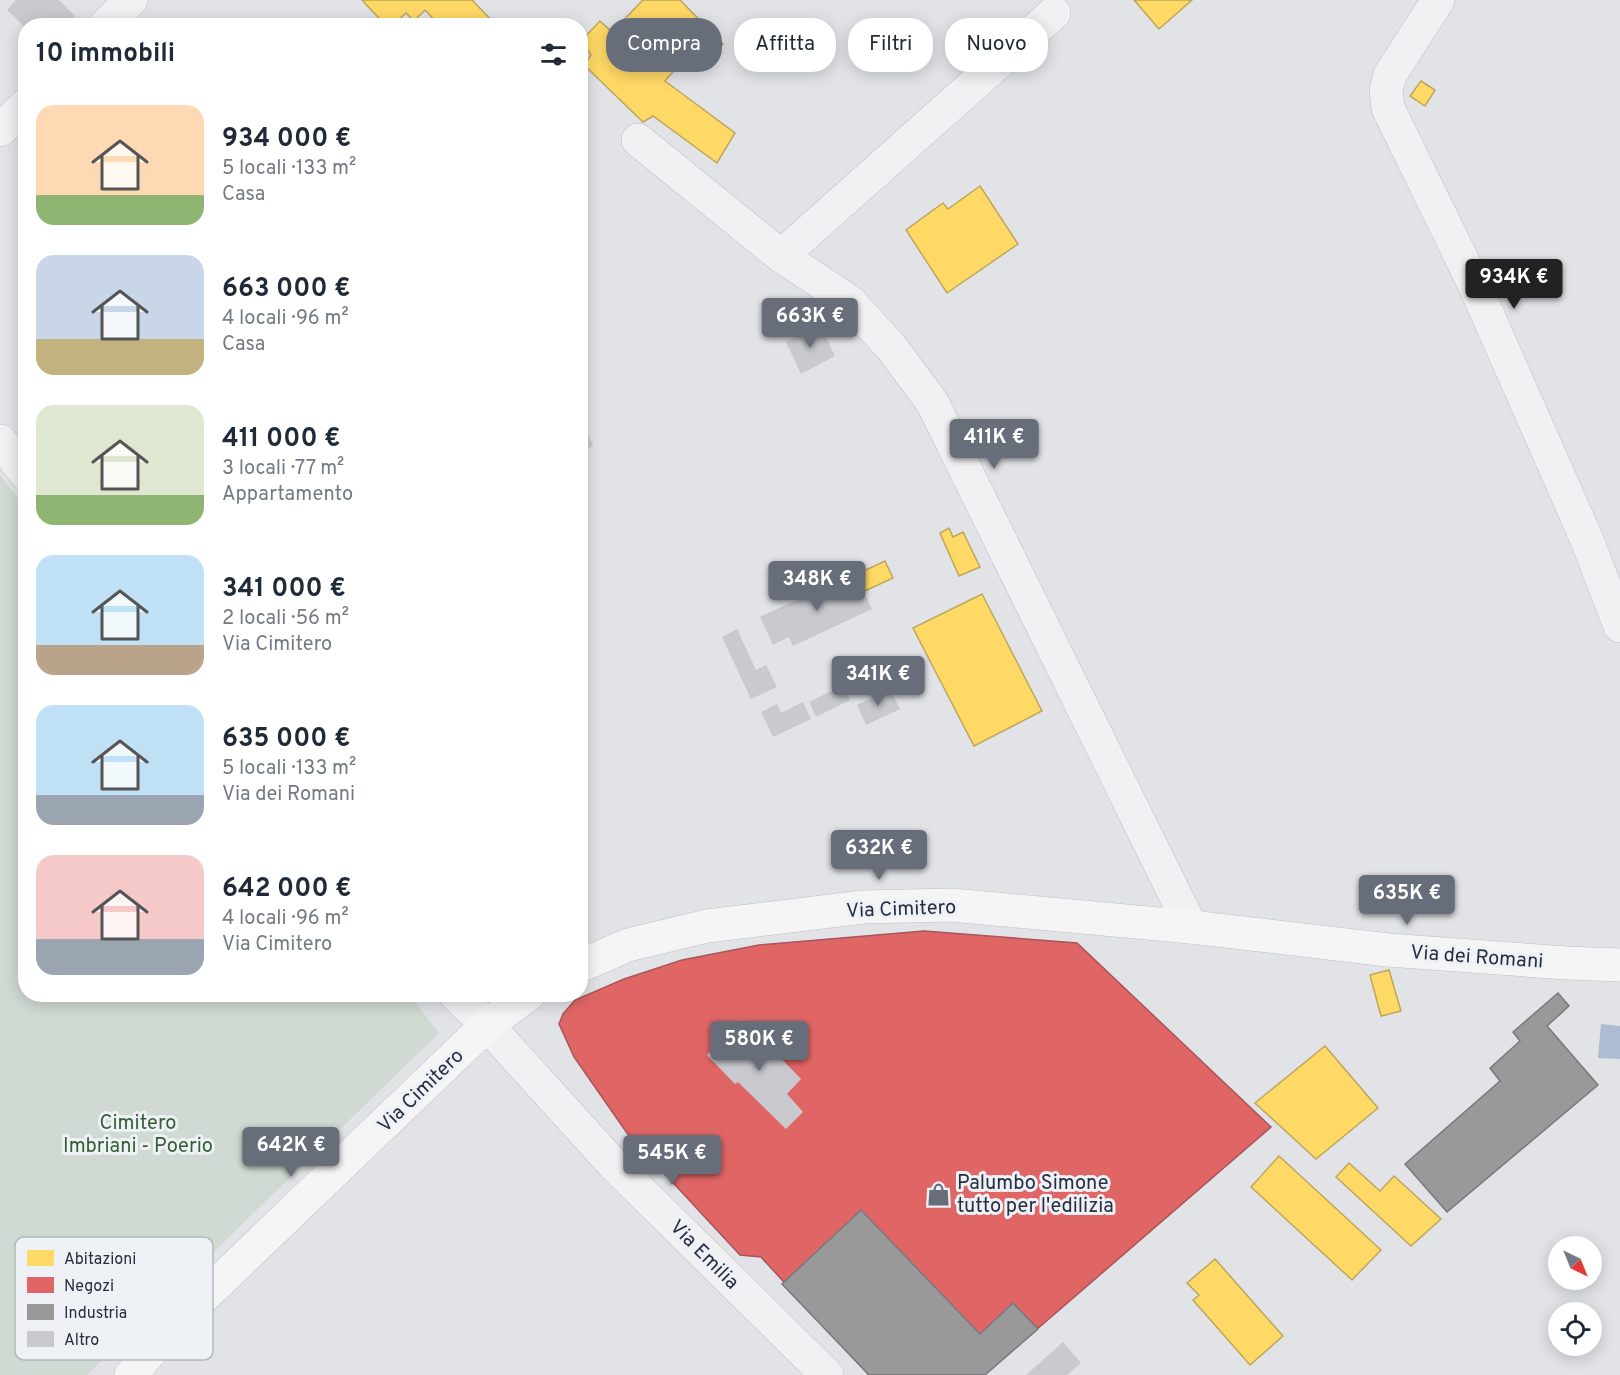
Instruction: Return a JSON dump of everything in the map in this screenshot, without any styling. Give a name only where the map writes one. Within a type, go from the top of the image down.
[{"type":"main road","name":"Via Cimitero","points":[[588,962],[628,945],[707,926],[863,907],[952,904],[1191,927]]},
{"type":"main road","name":"Via dei Romani","points":[[1191,927],[1388,950],[1620,965]]},
{"type":"main road","name":"Via Cimitero","points":[[213,1288],[487,1025],[518,1002]]},
{"type":"main road","name":"Via Cimitero","points":[[134,1373],[144,1360]]},
{"type":"street","points":[[113,18],[131,0]]},
{"type":"street","points":[[1438,0],[1390,75],[1386,90],[1388,108],[1475,286],[1587,540],[1620,626]]},
{"type":"street","points":[[781,256],[1054,13]]},
{"type":"street","points":[[0,130],[18,113]]},
{"type":"street","points":[[638,140],[781,256],[849,301],[891,347],[932,402],[1191,927]]},
{"type":"street","points":[[0,441],[18,464]]},
{"type":"street","name":"Via Emilia","points":[[463,1002],[487,1025],[613,1164],[827,1375]]},
{"type":"green space","name":"Cimitero Imbriani - Poerio","points":[[0,475],[18,498],[18,1002],[415,1002],[439,1033],[213,1253],[213,1237],[15,1237],[15,1360],[102,1360],[87,1375],[0,1375]]},
{"type":"water","points":[[1601,1024],[1620,1026],[1620,1059],[1598,1058]]},
{"type":"building: Abitazioni","points":[[362,0],[472,0],[489,18],[432,18],[425,10],[417,18],[411,18],[406,13],[401,18],[379,18]]},
{"type":"building: Abitazioni","points":[[643,0],[680,0],[698,18],[626,18]]},
{"type":"building: Abitazioni","points":[[1134,0],[1192,0],[1159,29]]},
{"type":"building: Abitazioni","points":[[600,21],[606,26],[606,72],[673,72],[665,81],[735,133],[717,163],[653,116],[643,122],[588,69],[588,59],[591,55],[588,51],[588,34]]},
{"type":"building: Abitazioni","points":[[1421,81],[1435,90],[1425,106],[1410,96]]},
{"type":"building: Abitazioni","points":[[980,186],[1018,244],[947,293],[906,230],[943,203],[948,209]]},
{"type":"building: Abitazioni","points":[[949,528],[953,537],[963,532],[980,567],[959,576],[940,533]]},
{"type":"building: Abitazioni","points":[[885,561],[893,578],[865,591],[857,574]]},
{"type":"building: Abitazioni","points":[[982,594],[1042,711],[974,746],[913,628]]},
{"type":"building: Abitazioni","points":[[1389,970],[1401,1011],[1381,1016],[1370,975]]},
{"type":"building: Abitazioni","points":[[1325,1046],[1378,1108],[1316,1159],[1255,1103]]},
{"type":"building: Abitazioni","points":[[1279,1156],[1381,1250],[1352,1280],[1251,1187]]},
{"type":"building: Abitazioni","points":[[1349,1163],[1380,1191],[1394,1176],[1441,1219],[1411,1246],[1336,1177]]},
{"type":"building: Abitazioni","points":[[1215,1259],[1283,1336],[1250,1365],[1193,1300],[1199,1295],[1187,1283]]},
{"type":"building: Negozi","name":"Palumbo Simone tutto per l'edilizia","points":[[924,931],[1077,943],[1271,1127],[984,1375],[869,1375],[761,1257],[740,1255],[627,1133],[574,1057],[559,1024],[563,1014],[573,1002],[588,1002],[588,994],[624,979],[682,960],[759,945]]},
{"type":"building: Industria","points":[[1558,993],[1569,1006],[1547,1026],[1598,1085],[1447,1212],[1405,1164],[1500,1081],[1490,1068],[1520,1041],[1513,1032]]},
{"type":"building: Industria","points":[[861,1210],[980,1334],[1013,1303],[1038,1329],[985,1375],[869,1375],[782,1284]]},
{"type":"building: Altro","points":[[16,0],[59,0],[75,16],[73,18],[18,18],[18,20],[7,10]]},
{"type":"building: Altro","points":[[820,325],[835,356],[801,374],[786,342]]},
{"type":"building: Altro","points":[[588,434],[593,446],[588,448]]},
{"type":"building: Altro","points":[[855,573],[872,609],[793,646],[789,637],[773,645],[760,617]]},
{"type":"building: Altro","points":[[737,629],[756,670],[766,665],[777,687],[751,699],[722,637]]},
{"type":"building: Altro","points":[[843,685],[850,700],[816,717],[809,702]]},
{"type":"building: Altro","points":[[890,689],[900,709],[866,725],[857,705]]},
{"type":"building: Altro","points":[[803,702],[811,719],[773,737],[761,712],[777,704],[781,713]]},
{"type":"building: Altro","points":[[744,1020],[801,1079],[787,1094],[803,1112],[786,1129],[738,1082],[735,1084],[707,1055]]},
{"type":"building: Altro","points":[[1063,1342],[1081,1363],[1067,1375],[1026,1375]]},
{"type":"place","name":"Palumbo Simone tutto per l'edilizia","points":[[939,1194]]}]
